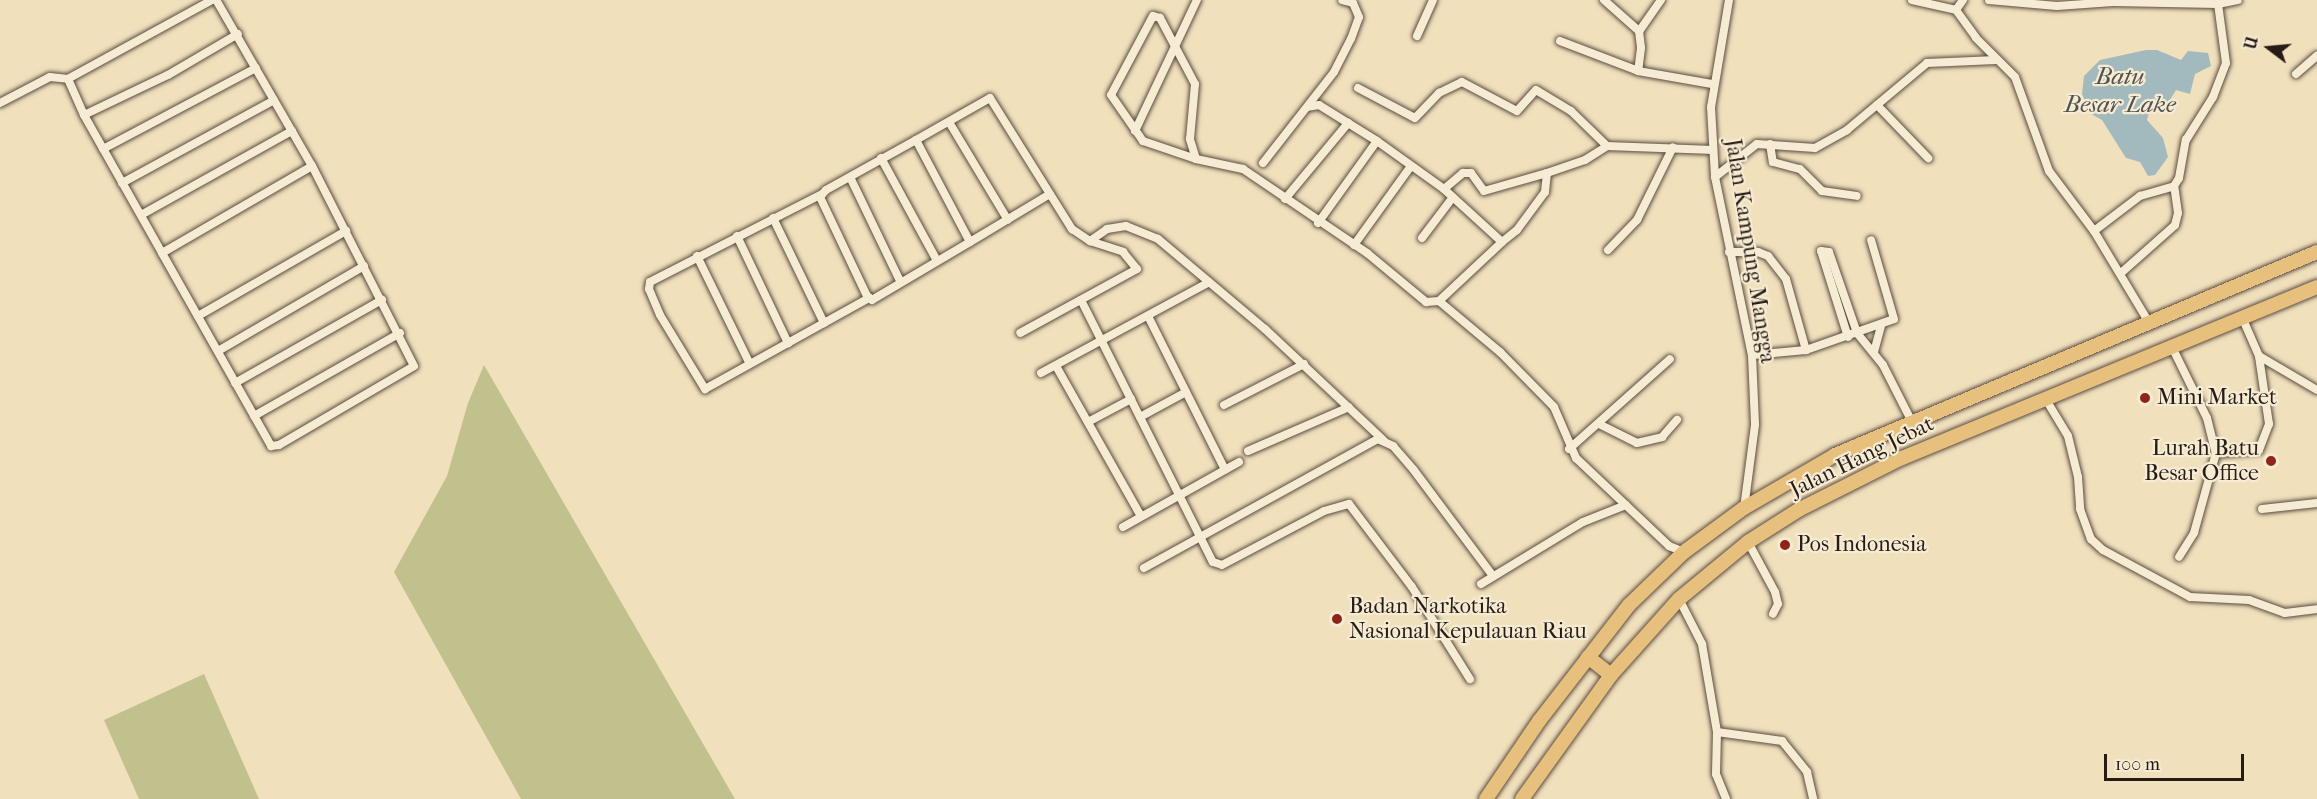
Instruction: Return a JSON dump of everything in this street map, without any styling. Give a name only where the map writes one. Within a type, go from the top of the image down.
[{"type":"highway","points":[[1486,799],[1588,657],[1629,606],[1684,552],[1744,508],[1835,455],[2148,321],[2316,257]]},
{"type":"highway","name":"Jalan Hang Jebat","points":[[1522,799],[1611,675],[1679,599],[1748,542],[1852,482],[2045,398],[2317,287]]},
{"type":"highway","points":[[1588,657],[1611,675]]},
{"type":"street","points":[[0,103],[50,77],[68,79],[214,0],[238,34],[312,166],[400,333],[414,362],[411,369],[279,445],[271,446],[84,115],[68,79]]},
{"type":"street","points":[[1135,131],[1197,0]]},
{"type":"street","points":[[1263,163],[1334,72],[1355,30],[1357,10],[1353,3],[1342,0]]},
{"type":"street","points":[[1416,36],[1433,0]]},
{"type":"street","points":[[1604,0],[1639,31],[1641,48],[1638,71]]},
{"type":"street","points":[[1639,31],[1661,0]]},
{"type":"street","name":"Jalan Kampung Mangga","points":[[1730,0],[1712,84],[1713,150],[1715,177],[1729,252],[1752,355],[1755,425],[1744,508]]},
{"type":"street","points":[[1912,0],[1956,10],[1996,60],[2015,77],[2049,171],[2094,231],[2148,321]]},
{"type":"street","points":[[1956,10],[1964,0]]},
{"type":"street","points":[[1989,0],[2057,6],[2113,1],[2218,4],[2238,0]]},
{"type":"street","points":[[2121,273],[2175,225],[2178,213],[2174,186],[2182,169],[2186,140],[2213,97],[2226,63],[2218,4]]},
{"type":"street","points":[[1196,159],[1190,139],[1195,84],[1190,69],[1174,50],[1160,18],[1153,16],[1111,95],[1143,141],[1196,159],[1243,169],[1318,223],[1354,245],[1421,300],[1439,302],[1500,352],[1554,408],[1569,449],[1669,546],[1684,552]]},
{"type":"street","points":[[84,115],[168,75],[238,34]]},
{"type":"street","points":[[1560,40],[1638,71],[1712,84]]},
{"type":"street","points":[[2296,74],[2317,56]]},
{"type":"street","points":[[1715,177],[1753,146],[1770,144],[1815,148],[1847,130],[1927,63],[1996,60]]},
{"type":"street","points":[[103,149],[256,68]]},
{"type":"street","points":[[1358,88],[1415,118],[1439,93],[1462,82],[1517,111],[1536,90],[1571,111],[1607,146]]},
{"type":"street","points":[[1020,333],[1137,269],[1123,252],[1090,241],[1072,228],[990,98],[881,158],[822,194],[650,282],[649,288],[660,315],[705,388],[869,298],[875,299],[936,259],[970,242],[1050,194]]},
{"type":"street","points":[[122,183],[274,100]]},
{"type":"street","points":[[1308,107],[1319,105],[1377,141],[1444,189],[1502,242]]},
{"type":"street","points":[[1877,105],[1928,158]]},
{"type":"street","points":[[949,122],[1008,220]]},
{"type":"street","points":[[1285,198],[1348,123]]},
{"type":"street","points":[[141,215],[292,131]]},
{"type":"street","points":[[916,140],[970,242]]},
{"type":"street","points":[[1318,223],[1377,141]]},
{"type":"street","points":[[1770,144],[1773,162],[1800,169],[1822,191],[1857,196]]},
{"type":"street","points":[[1444,189],[1463,172],[1471,173],[1484,191],[1585,160],[1607,146],[1713,150]]},
{"type":"street","points":[[1608,250],[1637,220],[1673,147]]},
{"type":"street","points":[[881,158],[936,259]]},
{"type":"street","points":[[162,253],[312,166]]},
{"type":"street","points":[[1354,245],[1412,166]]},
{"type":"street","points":[[1439,302],[1516,230],[1545,192],[1547,173]]},
{"type":"street","points":[[850,177],[900,281]]},
{"type":"street","points":[[2094,231],[2140,196],[2174,186]]},
{"type":"street","points":[[822,194],[820,201],[869,298]]},
{"type":"street","points":[[1422,238],[1453,197]]},
{"type":"street","points":[[773,218],[824,323]]},
{"type":"street","points":[[1090,241],[1107,229],[1126,225],[1158,240],[1209,282],[1304,364],[1413,469],[1493,576]]},
{"type":"street","points":[[198,316],[346,231]]},
{"type":"street","points":[[737,236],[788,343]]},
{"type":"street","points":[[1752,355],[1806,350],[1894,320],[1895,314],[1871,240]]},
{"type":"street","points":[[1848,337],[1821,251],[1829,252],[1857,333],[1874,352],[1912,422]]},
{"type":"street","points":[[1729,252],[1758,252],[1768,256],[1786,279],[1806,350]]},
{"type":"street","points":[[697,256],[750,364]]},
{"type":"street","points":[[218,351],[364,266]]},
{"type":"street","points":[[1041,373],[1209,282]]},
{"type":"street","points":[[236,383],[382,300]]},
{"type":"street","points":[[1081,300],[1213,562],[1222,565],[1324,511],[1349,504],[1412,587],[1470,679]]},
{"type":"street","points":[[1148,316],[1225,470]]},
{"type":"street","points":[[2216,453],[2259,450],[2265,442],[2269,424],[2259,356],[2242,317]]},
{"type":"street","points":[[1874,352],[1881,325]]},
{"type":"street","points":[[254,416],[400,333]]},
{"type":"street","points":[[2172,347],[2207,418],[2216,453],[2194,533],[2179,557]]},
{"type":"street","points":[[2259,356],[2317,390]]},
{"type":"street","points":[[1569,449],[1601,425],[1670,359]]},
{"type":"street","points":[[1224,405],[1304,364]]},
{"type":"street","points":[[1056,366],[1141,516]]},
{"type":"street","points":[[1140,417],[1186,392]]},
{"type":"street","points":[[2045,398],[2071,444],[2080,508],[2091,539],[2103,550],[2190,597],[2249,600],[2285,613],[2317,609]]},
{"type":"street","points":[[1088,422],[1131,399]]},
{"type":"street","points":[[1248,451],[1349,407]]},
{"type":"street","points":[[1601,425],[1637,443],[1662,437],[1677,420]]},
{"type":"street","points":[[1144,567],[1383,440]]},
{"type":"street","points":[[1123,527],[1239,462]]},
{"type":"street","points":[[2262,509],[2317,503]]},
{"type":"street","points":[[1481,584],[1583,522],[1626,505]]},
{"type":"street","points":[[1748,542],[1775,592],[1778,604],[1773,614]]},
{"type":"street","points":[[1679,599],[1702,644],[1717,732],[1714,763],[1726,799]]},
{"type":"street","points":[[1717,732],[1782,741],[1807,772],[1813,799]]},
{"type":"green space","points":[[484,365],[735,799],[521,799],[394,572],[447,476],[468,403]]},
{"type":"green space","points":[[204,674],[259,799],[139,799],[104,720]]},
{"type":"water","name":"Batu Besar Lake","points":[[2146,50],[2157,50],[2181,60],[2188,51],[2208,53],[2211,66],[2195,74],[2190,94],[2176,90],[2165,108],[2150,110],[2147,120],[2163,138],[2168,157],[2155,175],[2148,176],[2140,162],[2126,158],[2102,120],[2091,114],[2082,94],[2084,76],[2100,60]]},
{"type":"place","name":"Mini Market","points":[[2145,398]]},
{"type":"place","name":"Lurah Batu Besar Office","points":[[2271,461]]},
{"type":"place","name":"Pos Indonesia","points":[[1785,545]]},
{"type":"place","name":"Badan Narkotika Nasional Kepulauan Riau","points":[[1337,619]]}]
